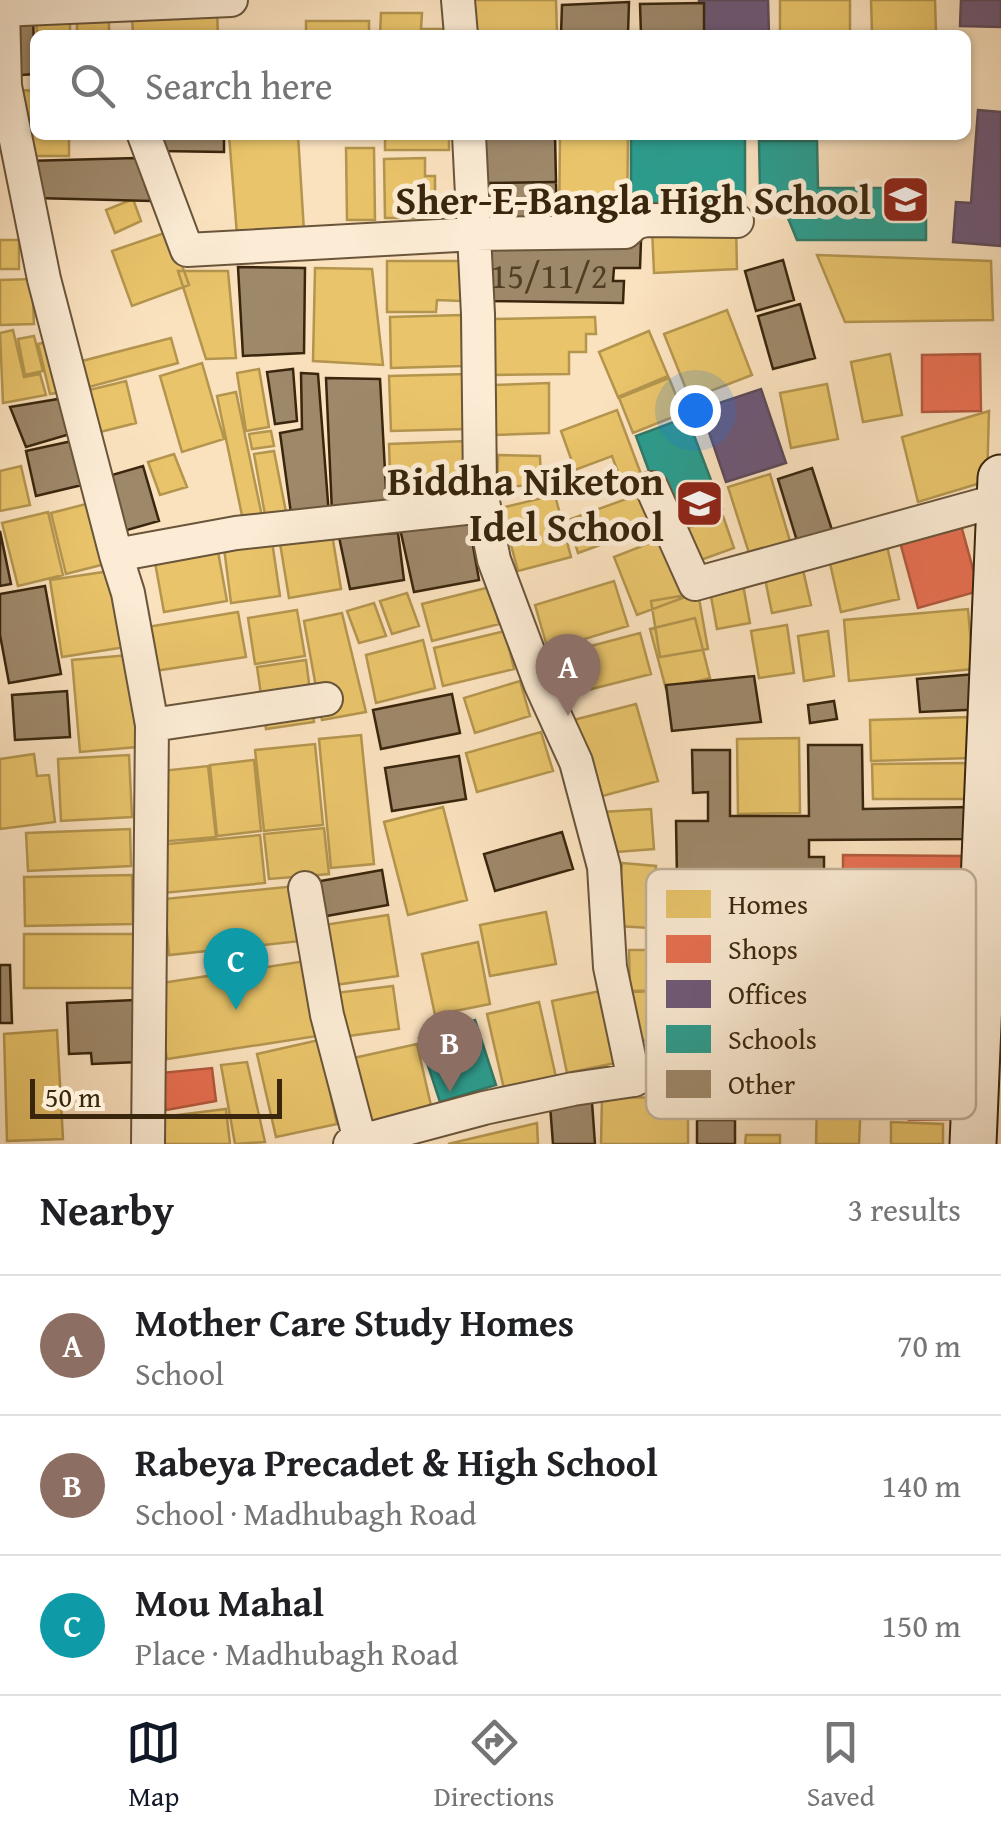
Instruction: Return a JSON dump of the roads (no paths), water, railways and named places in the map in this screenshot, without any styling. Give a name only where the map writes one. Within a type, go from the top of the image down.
[{"type":"street","points":[[148,1144],[152,725],[128,593],[44,278],[5,86],[1,10],[124,20],[231,0]]},
{"type":"street","points":[[458,0],[461,30]]},
{"type":"street","points":[[146,140],[187,250],[475,234],[625,232],[646,220],[737,221]]},
{"type":"street","points":[[470,140],[480,490],[494,560],[540,684],[576,762],[586,797],[604,868],[610,967],[634,1080]]},
{"type":"street","points":[[976,1096],[996,770],[1001,478]]},
{"type":"street","points":[[652,488],[695,584],[1000,500]]},
{"type":"street","points":[[116,555],[236,533],[484,506]]},
{"type":"street","points":[[152,725],[326,699]]},
{"type":"street","points":[[305,888],[355,1142],[555,1092],[634,1080],[646,1074]]},
{"type":"street","points":[[974,1144],[975,1119]]},
{"type":"place","name":"Sher-E-Bangla High School","points":[[906,199]]},
{"type":"place","name":"Biddha Niketon Idel School","points":[[699,503]]},
{"type":"place","name":"Mother Care Study Homes","points":[[568,716]]},
{"type":"place","name":"Mou Mahal","points":[[236,1010]]},
{"type":"place","name":"Rabeya Precadet & High School","points":[[450,1092]]}]
